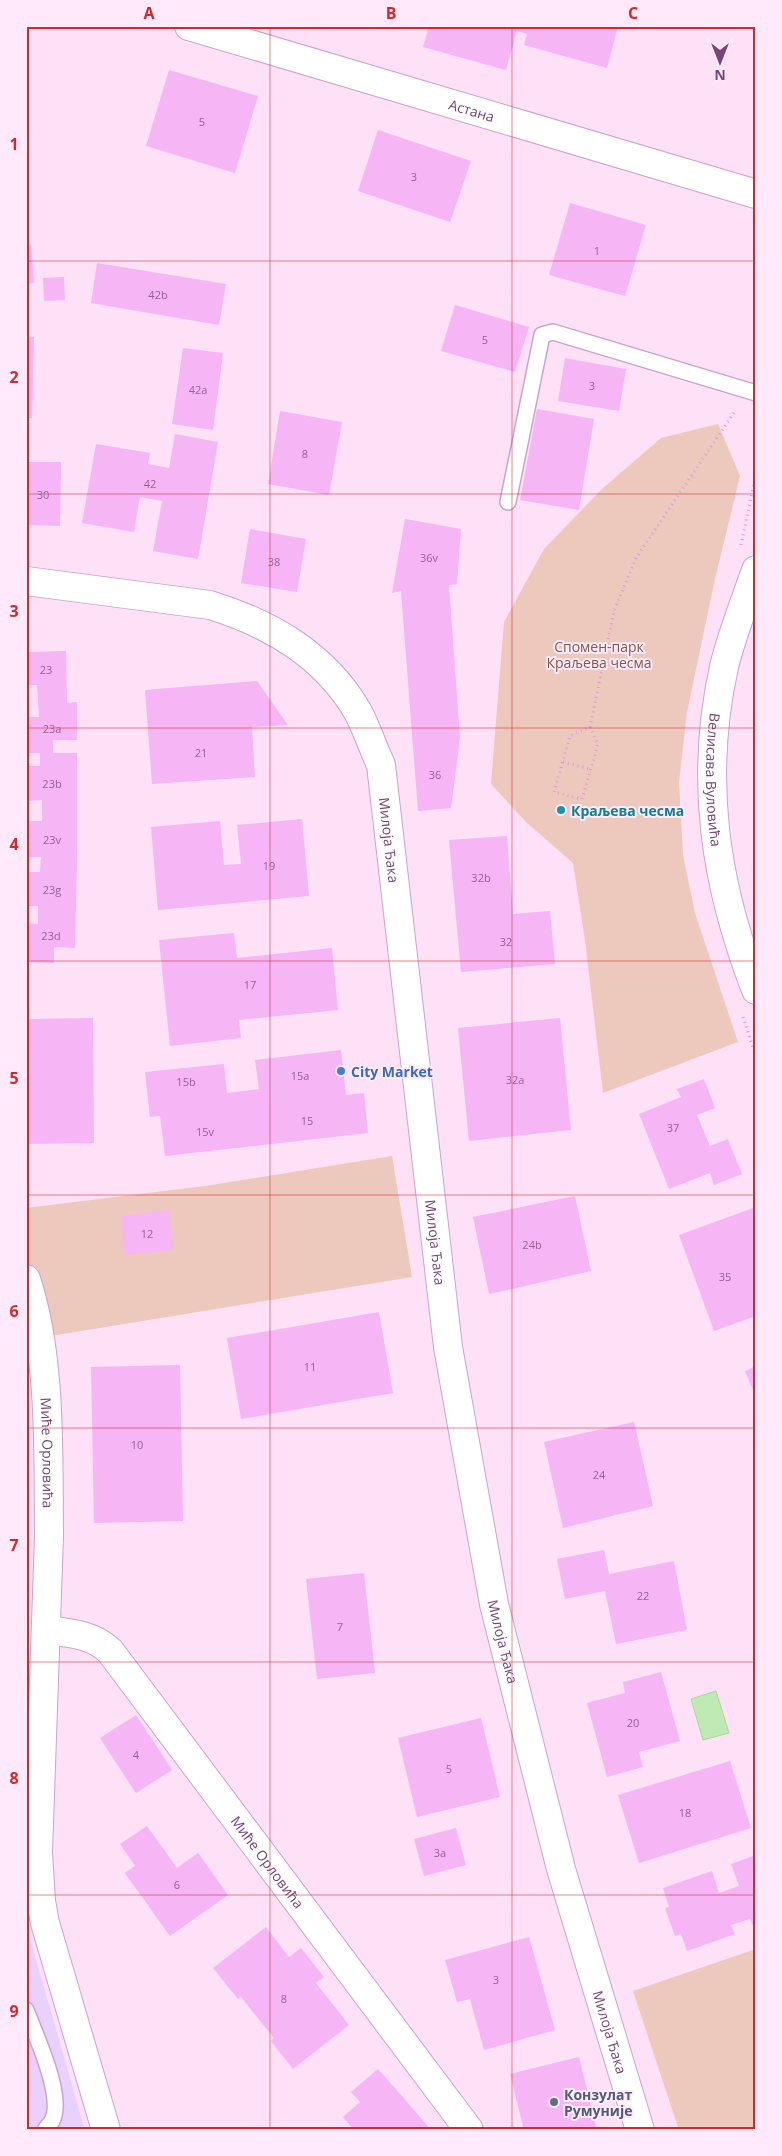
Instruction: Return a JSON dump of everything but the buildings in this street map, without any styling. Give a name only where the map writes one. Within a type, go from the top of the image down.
[{"type":"street","name":"Астана","points":[[189,26],[756,194]]},
{"type":"street","name":"Велисава Вуловића","points":[[756,570],[725,665],[714,726],[713,764],[715,833],[724,892],[736,937],[756,990]]},
{"type":"street","name":"Милоја Ђака","points":[[26,581],[210,605],[234,612],[275,631],[334,677],[358,713],[381,765],[448,1347],[492,1594],[561,1869],[640,2130]]},
{"type":"street","name":"Миће Орловића","points":[[26,1280],[41,1349],[46,1416],[48,1536],[38,1852],[41,1900],[52,1947],[106,2130]]},
{"type":"street","name":"Миће Орловића","points":[[46,1630],[87,1636],[100,1642],[110,1651],[469,2130]]},
{"type":"lane","points":[[508,502],[542,336],[553,332],[752,392]]},
{"type":"lane","points":[[26,2010],[55,2091],[53,2120],[45,2130]]},
{"type":"path","points":[[755,26],[756,46]]},
{"type":"path","points":[[590,727],[570,736],[554,792],[582,799],[598,744],[590,727],[614,611],[636,558],[752,392]]},
{"type":"path","points":[[563,762],[590,769]]},
{"type":"shaded area","points":[[716,1691],[729,1733],[703,1740],[691,1699]]},
{"type":"shaded area","points":[[26,1925],[85,2130],[26,2130]]},
{"type":"green space","name":"Спомен-парк Краљева чесма","points":[[718,424],[740,476],[715,579],[687,712],[679,782],[683,855],[695,913],[738,1042],[603,1093],[585,940],[573,863],[527,823],[491,784],[504,622],[544,549],[602,489],[661,438]]},
{"type":"green space","points":[[392,1156],[412,1277],[26,1340],[26,1208],[205,1186]]},
{"type":"green space","points":[[756,1949],[756,2130],[679,2130],[633,1991]]},
{"type":"place","name":"Краљева чесма","points":[[561,810]]},
{"type":"place","name":"City Market","points":[[341,1071]]},
{"type":"place","name":"Конзулат Румуније","points":[[554,2102]]}]
